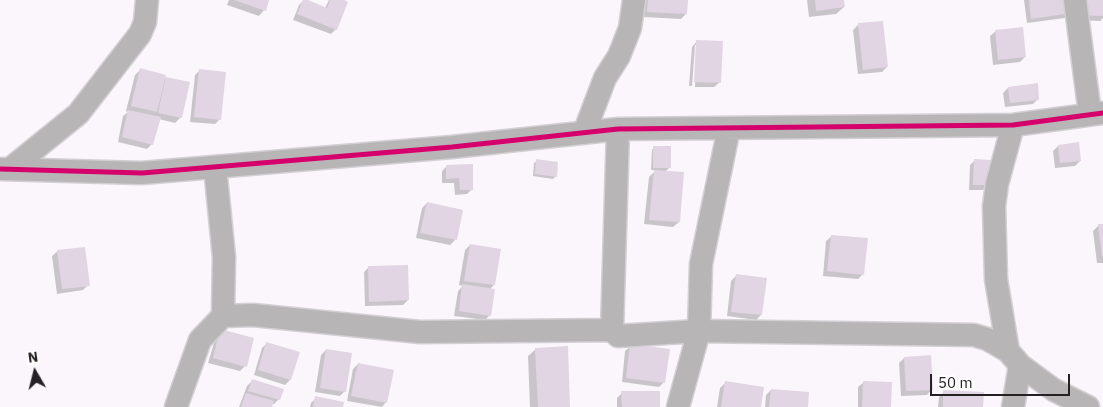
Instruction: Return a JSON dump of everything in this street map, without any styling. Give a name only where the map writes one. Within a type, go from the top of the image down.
[{"type":"street","points":[[5,169],[78,114],[140,34],[145,22],[147,0]]},
{"type":"street","points":[[584,133],[605,78],[619,56],[630,28],[634,0]]},
{"type":"street","points":[[5,169],[142,173],[452,147],[618,129],[1013,125],[1096,113],[1075,0]]},
{"type":"street","points":[[1013,125],[997,184],[994,206],[996,279],[1014,358],[1013,407]]},
{"type":"street","points":[[678,407],[699,331],[702,264],[729,128]]},
{"type":"street","points":[[612,330],[618,129]]},
{"type":"street","points":[[215,167],[224,257],[223,316]]},
{"type":"street","points":[[176,407],[200,340],[223,316],[253,314],[420,332],[612,330],[618,336],[699,331],[974,335],[987,339],[1054,390],[1088,407]]},
{"type":"building","points":[[234,0],[269,0],[266,11]]},
{"type":"building","points":[[303,0],[308,0],[327,8],[330,0],[344,0],[348,2],[337,30],[297,14]]},
{"type":"building","points":[[648,0],[688,0],[687,14],[647,12]]},
{"type":"building","points":[[815,0],[844,0],[845,7],[816,11]]},
{"type":"building","points":[[1029,0],[1070,0],[1071,13],[1031,19]]},
{"type":"building","points":[[1080,0],[1103,0],[1103,16],[1079,15]]},
{"type":"building","points":[[883,21],[888,67],[863,70],[858,23]]},
{"type":"building","points":[[1023,27],[1026,57],[998,60],[995,30]]},
{"type":"building","points":[[696,40],[723,41],[721,83],[694,82]]},
{"type":"building","points":[[140,68],[166,75],[157,112],[131,106]]},
{"type":"building","points":[[199,69],[226,72],[221,120],[194,117]]},
{"type":"building","points":[[166,77],[190,82],[182,118],[158,113]]},
{"type":"building","points":[[1038,83],[1039,100],[1010,103],[1008,87]]},
{"type":"building","points":[[128,110],[161,117],[153,145],[122,137]]},
{"type":"building","points":[[1079,142],[1081,161],[1060,163],[1058,145]]},
{"type":"building","points":[[653,146],[671,146],[671,168],[653,168]]},
{"type":"building","points":[[536,159],[558,162],[557,177],[535,174]]},
{"type":"building","points":[[974,159],[991,160],[989,185],[973,185]]},
{"type":"building","points":[[473,164],[473,190],[460,190],[459,178],[446,179],[446,165]]},
{"type":"building","points":[[654,170],[684,172],[680,222],[649,220]]},
{"type":"building","points":[[427,202],[463,210],[457,240],[420,233]]},
{"type":"building","points":[[1098,224],[1103,224],[1103,256],[1102,256]]},
{"type":"building","points":[[831,235],[868,238],[864,275],[827,271]]},
{"type":"building","points":[[470,244],[501,249],[495,285],[464,281]]},
{"type":"building","points":[[85,247],[90,286],[62,289],[57,250]]},
{"type":"building","points":[[408,265],[409,300],[369,302],[368,266]]},
{"type":"building","points":[[736,274],[767,278],[762,315],[731,312]]},
{"type":"building","points":[[462,284],[495,289],[491,316],[459,311]]},
{"type":"building","points":[[220,329],[254,338],[247,367],[213,358]]},
{"type":"building","points":[[266,342],[300,352],[291,380],[258,370]]},
{"type":"building","points":[[630,344],[670,349],[665,383],[626,378]]},
{"type":"building","points":[[568,346],[570,407],[538,407],[535,348]]},
{"type":"building","points":[[326,349],[352,353],[346,392],[320,388]]},
{"type":"building","points":[[931,355],[933,390],[906,391],[904,357]]},
{"type":"building","points":[[358,363],[394,370],[387,403],[351,396]]},
{"type":"building","points":[[252,379],[284,389],[280,400],[248,391]]},
{"type":"building","points":[[725,381],[764,387],[761,407],[721,407]]},
{"type":"building","points":[[863,381],[892,382],[891,407],[862,407]]},
{"type":"building","points":[[771,389],[809,392],[808,407],[769,407]]},
{"type":"building","points":[[943,390],[984,392],[983,407],[943,407]]},
{"type":"building","points":[[621,391],[660,391],[660,407],[622,407]]},
{"type":"building","points":[[246,393],[274,401],[272,407],[241,407]]},
{"type":"building","points":[[315,396],[344,402],[343,407],[313,407]]},
{"type":"cycle path","points":[[0,169],[142,173],[452,147],[618,129],[1013,125],[1103,113]]}]
